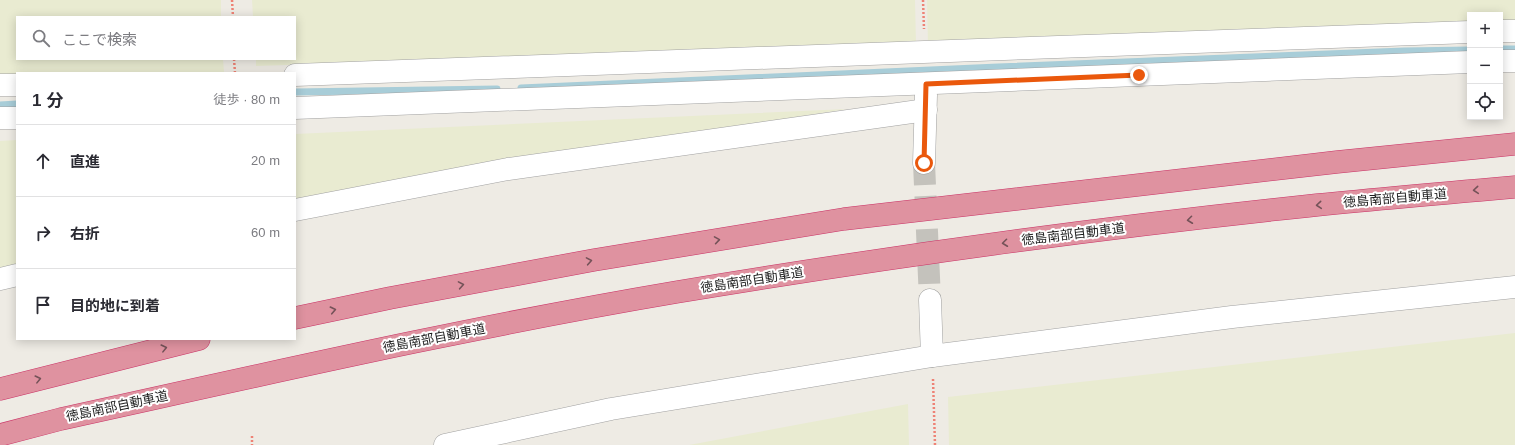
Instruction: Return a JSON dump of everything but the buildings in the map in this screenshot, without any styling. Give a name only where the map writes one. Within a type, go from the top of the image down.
[{"type":"highway","points":[[296,318],[390,298],[594,260],[844,219],[1321,163],[1515,144]]},
{"type":"highway","name":"徳島南部自動車道","points":[[0,435],[61,419],[432,338],[682,291],[886,259],[1107,230],[1308,206],[1515,187]]},
{"type":"highway","points":[[0,389],[196,340]]},
{"type":"street","points":[[1503,31],[1515,31]]},
{"type":"street","points":[[296,75],[1467,32]]},
{"type":"street","points":[[1503,61],[1515,61]]},
{"type":"street","points":[[296,108],[1467,62]]},
{"type":"street","points":[[0,85],[16,84]]},
{"type":"street","points":[[924,163],[926,84]]},
{"type":"street","points":[[296,210],[508,169],[926,110]]},
{"type":"street","points":[[0,118],[16,118]]},
{"type":"street","points":[[0,279],[16,275]]},
{"type":"street","points":[[445,445],[611,409],[932,356],[1232,317],[1515,287]]},
{"type":"street","points":[[930,300],[932,356]]},
{"type":"path","points":[[232,0],[232,16]]},
{"type":"path","points":[[923,0],[924,52]]},
{"type":"path","points":[[234,60],[235,72]]},
{"type":"path","points":[[932,356],[936,445]]},
{"type":"path","points":[[252,436],[252,445]]},
{"type":"green space","points":[[0,0],[221,0],[221,16],[16,16],[16,60],[223,60],[224,72],[16,72],[16,77],[0,77]]},
{"type":"green space","points":[[252,0],[915,0],[916,44],[256,66],[256,60],[296,60],[296,16],[253,16]]},
{"type":"green space","points":[[927,0],[1515,0],[1515,21],[1503,22],[1503,12],[1467,12],[1467,23],[928,46]]},
{"type":"green space","points":[[847,109],[524,160],[296,199],[296,134]]},
{"type":"green space","points":[[16,140],[16,266],[0,270],[0,141]]},
{"type":"green space","points":[[1515,333],[1515,445],[949,445],[948,397]]},
{"type":"green space","points":[[908,404],[909,445],[689,445]]},
{"type":"waterway","points":[[1503,49],[1515,49]]},
{"type":"waterway","points":[[521,88],[998,67],[1404,51],[1467,50]]},
{"type":"waterway","points":[[296,92],[497,89]]},
{"type":"waterway","points":[[0,105],[16,104]]},
{"type":"tunnel","points":[[924,163],[930,300]]},
{"type":"route","points":[[924,163],[926,84],[1139,75]]}]
